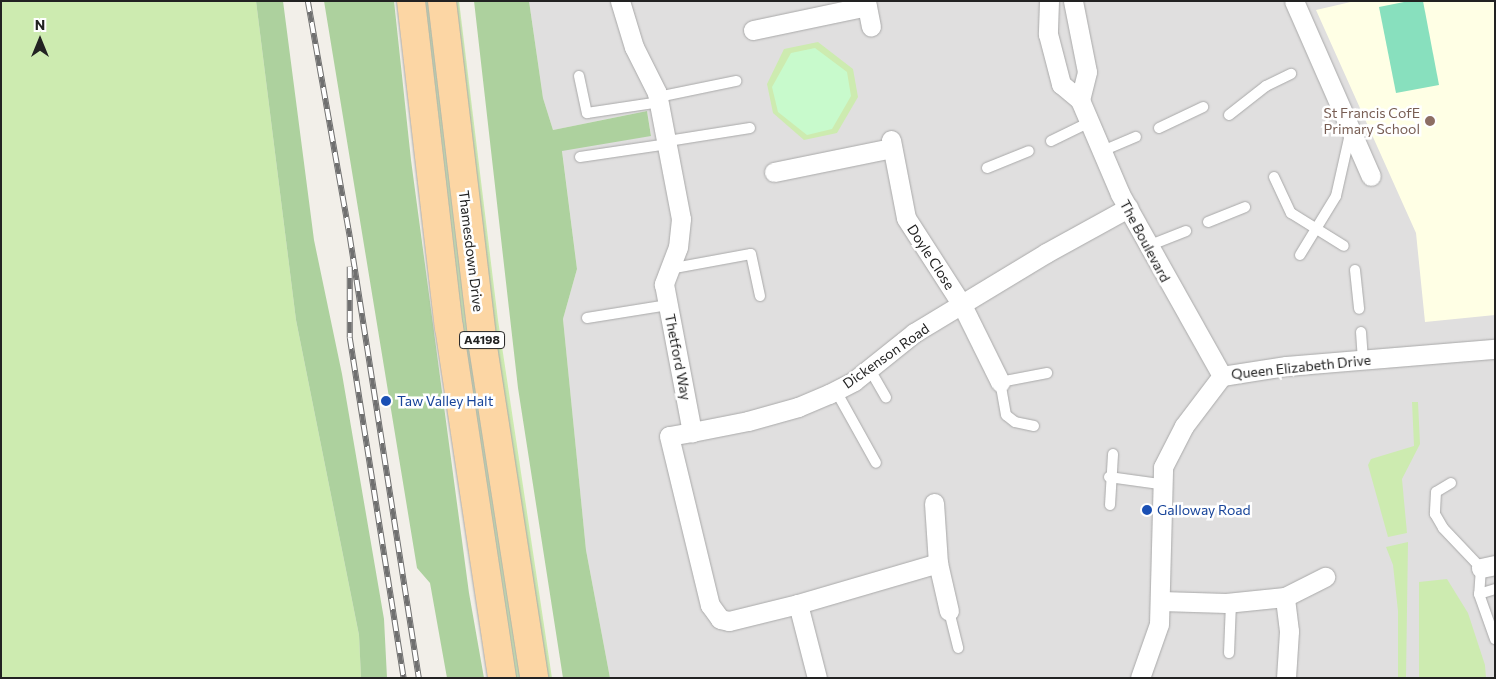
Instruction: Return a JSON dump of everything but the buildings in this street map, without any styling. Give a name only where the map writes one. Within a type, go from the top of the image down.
[{"type":"main road","name":"A4198","points":[[411,1],[449,327],[502,678]]},
{"type":"main road","name":"Thamesdown Drive","points":[[442,1],[483,347],[534,678]]},
{"type":"street","name":"Thetford Way","points":[[620,1],[634,47],[659,100],[668,142],[682,232],[664,284],[692,432]]},
{"type":"street","name":"The Boulevard","points":[[1050,1],[1047,20],[1057,75],[1066,90],[1080,100],[1100,152],[1128,208],[1222,376]]},
{"type":"street","points":[[1074,1],[1087,72],[1080,100]]},
{"type":"street","points":[[1294,1],[1315,64],[1351,131],[1372,176]]},
{"type":"street","points":[[753,30],[866,4],[871,26]]},
{"type":"street","name":"Doyle Close","points":[[774,172],[892,144],[906,218],[962,306]]},
{"type":"street","name":"Dickenson Road","points":[[692,432],[798,407],[836,391],[914,333],[962,306],[1046,253],[1128,208]]},
{"type":"street","points":[[962,306],[1000,382]]},
{"type":"street","name":"Queen Elizabeth Drive","points":[[1140,678],[1155,642],[1161,600],[1160,484],[1170,450],[1222,376],[1363,360],[1495,349]]},
{"type":"street","points":[[692,432],[669,436],[689,530],[714,613],[720,619],[735,620],[798,604],[938,563]]},
{"type":"street","points":[[934,503],[938,563],[949,611]]},
{"type":"street","points":[[1161,600],[1231,603],[1285,597],[1325,577]]},
{"type":"street","points":[[1285,597],[1289,650],[1286,678]]},
{"type":"street","points":[[798,604],[817,678]]},
{"type":"lane","points":[[1229,115],[1266,86],[1291,74]]},
{"type":"lane","points":[[579,76],[587,113],[659,100],[736,81]]},
{"type":"lane","points":[[1159,128],[1203,107]]},
{"type":"lane","points":[[1051,141],[1088,123]]},
{"type":"lane","points":[[580,157],[750,128]]},
{"type":"lane","points":[[1300,255],[1336,196],[1351,131]]},
{"type":"lane","points":[[1100,152],[1136,137]]},
{"type":"lane","points":[[987,168],[1029,151]]},
{"type":"lane","points":[[1274,177],[1291,213],[1315,230],[1344,246]]},
{"type":"lane","points":[[1208,222],[1245,208]]},
{"type":"lane","points":[[1148,246],[1186,231]]},
{"type":"lane","points":[[669,269],[751,254],[760,296]]},
{"type":"lane","points":[[1355,270],[1359,309]]},
{"type":"lane","points":[[587,318],[668,305]]},
{"type":"lane","points":[[1361,332],[1363,360]]},
{"type":"lane","points":[[869,368],[886,397]]},
{"type":"lane","points":[[1034,426],[1015,422],[1006,414],[1000,382],[1047,373]]},
{"type":"lane","points":[[836,391],[876,463]]},
{"type":"lane","points":[[1110,505],[1109,477],[1113,454]]},
{"type":"lane","points":[[1109,477],[1160,484]]},
{"type":"lane","points":[[1451,483],[1436,492],[1435,514],[1443,528],[1488,567],[1479,594],[1495,639]]},
{"type":"lane","points":[[1479,594],[1495,589]]},
{"type":"lane","points":[[1229,653],[1231,603]]},
{"type":"lane","points":[[949,611],[958,648]]},
{"type":"shaded area","points":[[529,1],[1495,1],[1495,678],[610,678],[586,550],[563,319],[577,269],[562,150],[651,135],[647,111],[553,130],[543,98]]},
{"type":"shaded area","name":"St Francis CofE Primary School","points":[[1355,1],[1495,1],[1495,315],[1425,322],[1416,233],[1316,10]]},
{"type":"green space","points":[[1,1],[256,1],[296,320],[359,635],[361,678],[1,678]]},
{"type":"green space","points":[[256,1],[283,1],[314,240],[342,374],[384,619],[387,678],[361,678],[359,635],[296,320]]},
{"type":"green space","points":[[324,1],[394,1],[411,160],[469,593],[484,678],[447,678],[430,583],[417,568]]},
{"type":"green space","points":[[422,1],[430,1],[522,678],[515,678],[460,306]]},
{"type":"green space","points":[[453,1],[459,1],[498,320],[552,678],[545,678],[487,289]]},
{"type":"green space","points":[[474,1],[529,1],[543,98],[553,130],[647,111],[651,136],[562,151],[577,269],[563,319],[586,550],[610,678],[563,678],[518,388]]},
{"type":"green space","points":[[1409,1],[1423,1],[1439,85],[1396,93],[1379,7]]},
{"type":"green space","points":[[818,42],[853,69],[858,97],[837,133],[804,140],[773,113],[767,84],[784,49]]},
{"type":"green space","points":[[815,48],[847,72],[851,96],[832,129],[807,135],[778,112],[772,87],[791,53]]},
{"type":"green space","points":[[1412,402],[1418,402],[1420,444],[1402,479],[1407,533],[1388,537],[1368,465],[1371,459],[1414,446]]},
{"type":"green space","points":[[1408,542],[1406,678],[1398,678],[1398,611],[1393,565],[1386,547]]},
{"type":"green space","points":[[1447,579],[1468,613],[1485,665],[1486,678],[1419,678],[1419,582]]},
{"type":"railway","points":[[308,1],[350,237],[419,678]]},
{"type":"railway","points":[[350,267],[350,338],[404,678]]},
{"type":"place","name":"St Francis CofE Primary School","points":[[1430,121]]},
{"type":"place","name":"Taw Valley Halt","points":[[386,401]]},
{"type":"place","name":"Galloway Road","points":[[1147,510]]}]
